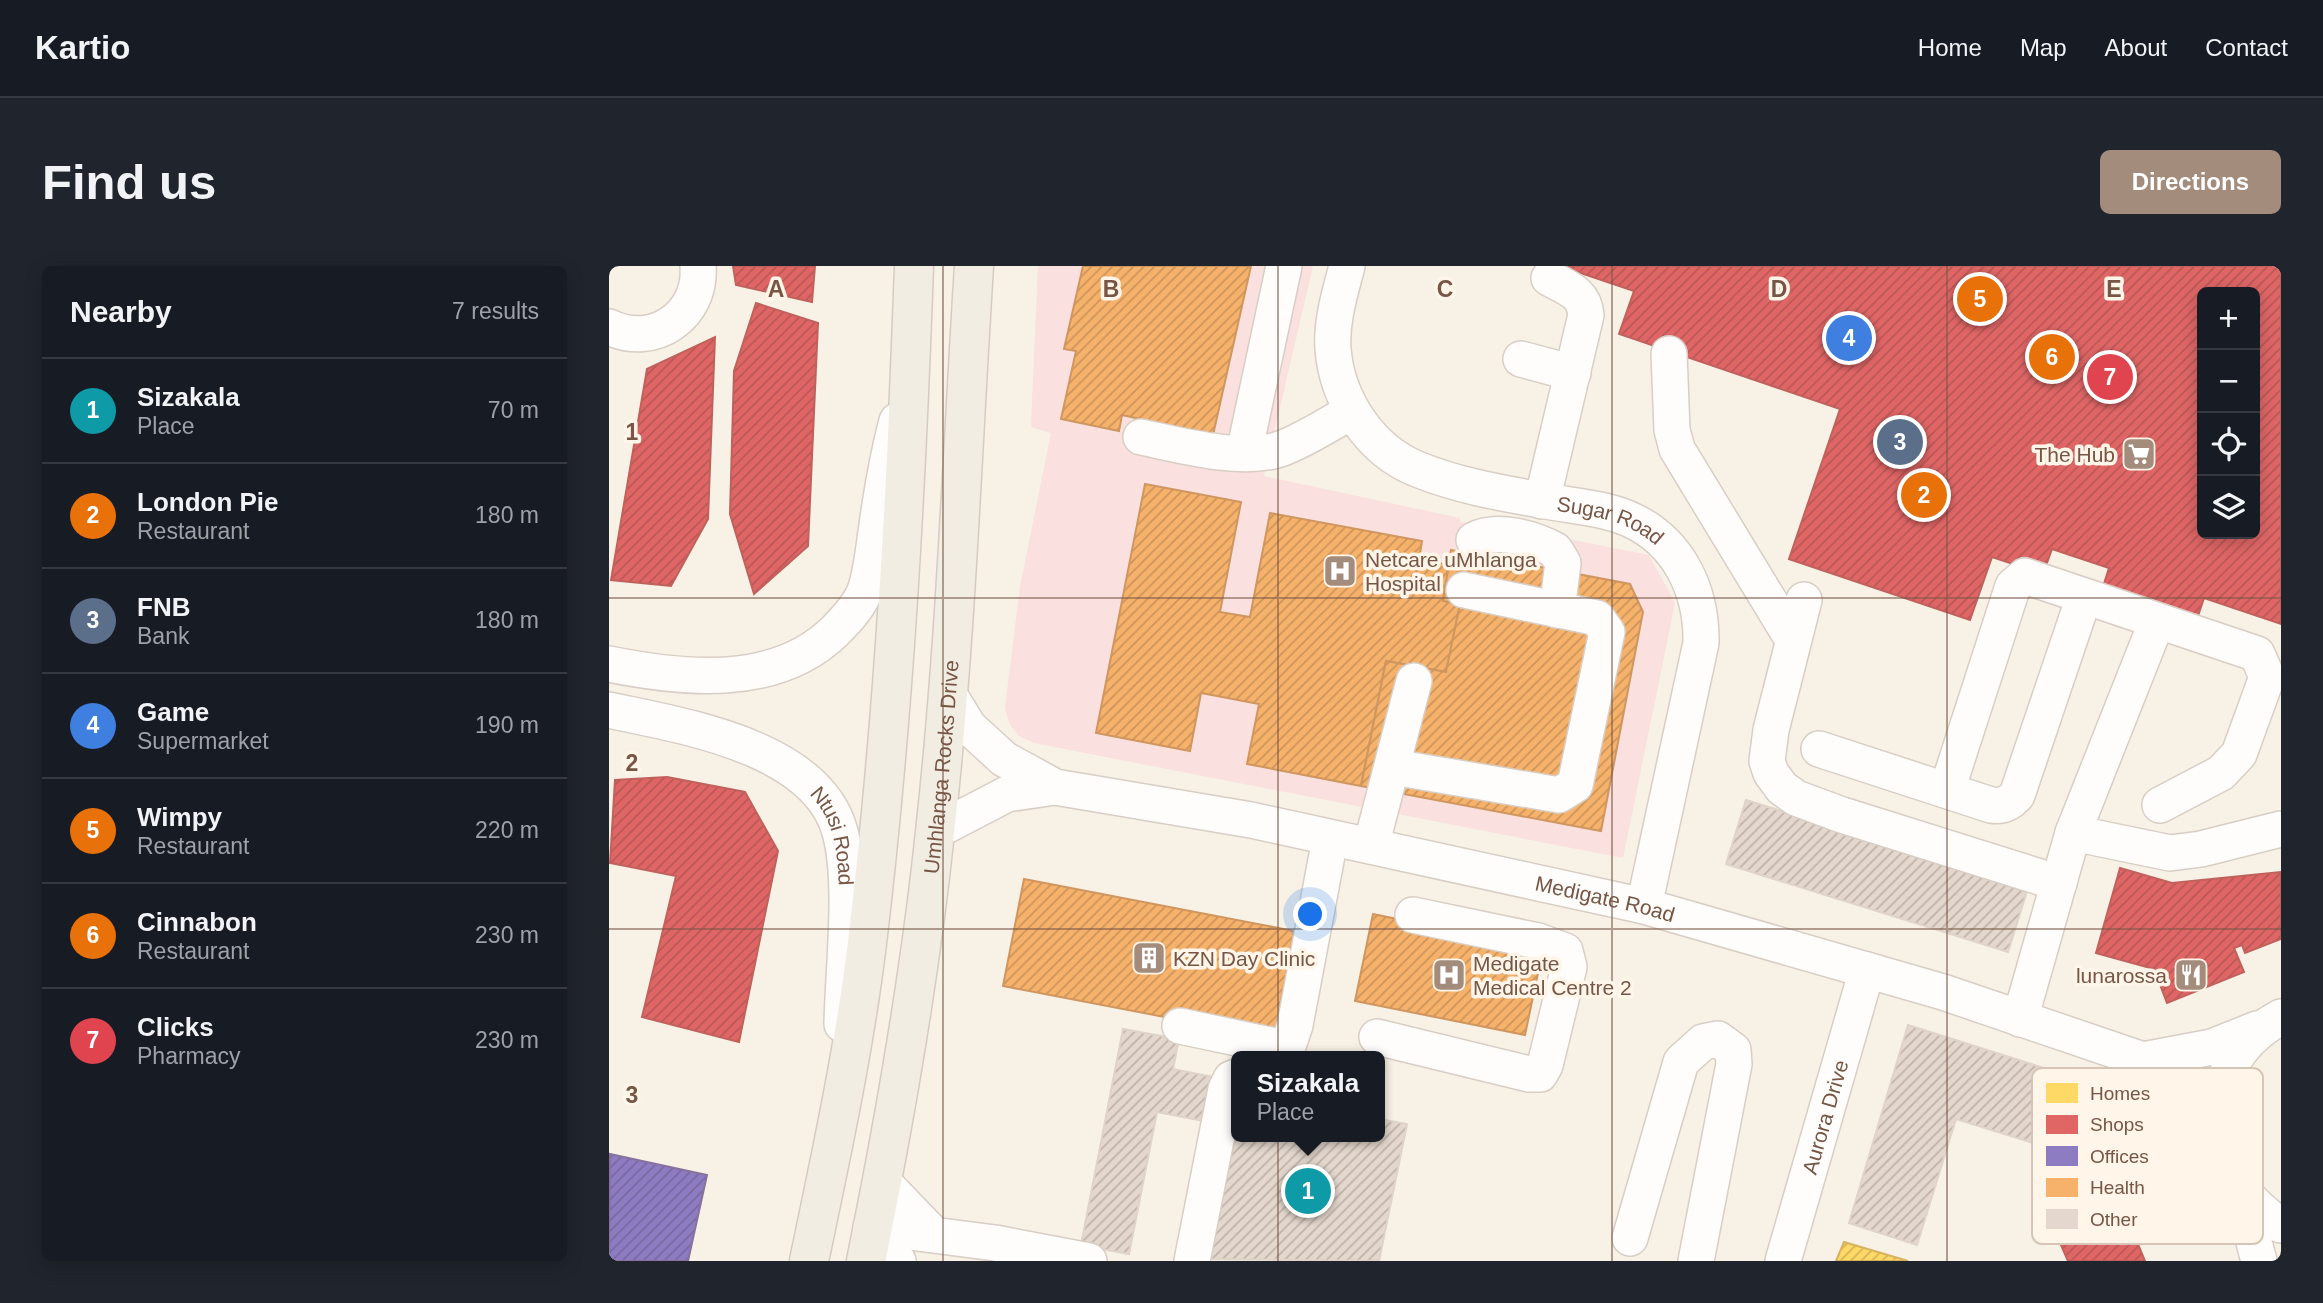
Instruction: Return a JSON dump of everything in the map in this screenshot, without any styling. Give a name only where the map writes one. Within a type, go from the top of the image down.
[{"type":"main road","points":[[809,1261],[839,1112],[866,945],[881,805],[902,567],[914,266]]},
{"type":"main road","name":"Umhlanga Rocks Drive","points":[[876,1251],[881,1180],[893,1128],[936,831],[948,694],[974,266]]},
{"type":"street","points":[[609,327],[628,334],[640,334],[653,332],[681,318],[694,297],[698,266]]},
{"type":"street","points":[[1244,453],[1284,266]]},
{"type":"street","name":"Sugar Road","points":[[1347,266],[1334,324],[1336,370],[1352,411],[1386,451],[1417,469],[1456,482],[1610,513],[1641,525],[1661,539],[1682,565],[1698,600],[1701,619],[1697,668],[1644,906]]},
{"type":"street","points":[[1542,500],[1573,373],[1585,309],[1576,293],[1549,278]]},
{"type":"street","points":[[1669,354],[1672,430],[1677,449],[1793,639]]},
{"type":"street","points":[[1521,359],[1573,373]]},
{"type":"street","points":[[609,664],[660,674],[728,675],[772,668],[820,645],[847,619],[866,589],[889,450],[910,377]]},
{"type":"street","points":[[1141,438],[1244,453],[1279,450],[1352,411]]},
{"type":"street","points":[[1474,540],[1491,534],[1504,535],[1555,550],[1563,563],[1557,610]]},
{"type":"street","points":[[1947,790],[2015,581],[2025,576],[2257,654],[2267,677],[2239,754],[2221,773],[2160,805]]},
{"type":"street","points":[[1393,767],[1559,795],[1569,792],[1575,785],[1607,632],[1597,618],[1464,590]]},
{"type":"street","points":[[1819,749],[1998,806],[2012,801],[2017,794],[2084,597]]},
{"type":"street","points":[[1804,600],[1770,730],[1767,761],[1771,773],[1782,788],[1796,798],[1842,815],[2059,883]]},
{"type":"street","points":[[2020,1019],[2073,833],[2157,621]]},
{"type":"street","points":[[1371,846],[1414,681]]},
{"type":"street","name":"Medigate Road","points":[[948,694],[969,727],[1004,759],[1055,787]]},
{"type":"street","name":"Ntusi Road","points":[[609,710],[716,735],[761,752],[809,783],[832,813],[842,839],[846,877],[839,1112]]},
{"type":"street","name":"Medigate Road","points":[[936,831],[1007,794],[1055,787],[1251,820],[1644,906],[1867,970],[2143,1060],[2151,1068]]},
{"type":"street","points":[[2073,833],[2169,853],[2201,849],[2281,829]]},
{"type":"street","points":[[1180,1026],[1280,1048],[1288,1046],[1295,1025],[1330,839]]},
{"type":"street","points":[[1538,940],[1550,885]]},
{"type":"street","points":[[1377,1037],[1529,1074],[1540,1074],[1545,1065],[1569,967],[1565,951],[1538,940],[1413,915]]},
{"type":"street","name":"Aurora Drive","points":[[1783,1261],[1867,970]]},
{"type":"street","points":[[2230,1068],[2247,1043],[2274,1021]]},
{"type":"street","name":"Medigate Road","points":[[2143,1060],[2212,1047],[2274,1021]]},
{"type":"street","points":[[1630,1238],[1681,1062],[1703,1042],[1718,1039],[1733,1050],[1734,1064],[1696,1261]]},
{"type":"street","points":[[1192,1261],[1226,1090],[1231,1079]]},
{"type":"street","points":[[881,1180],[933,1234]]},
{"type":"street","points":[[2263,1214],[2281,1226]]},
{"type":"street","points":[[876,1251],[933,1234],[1089,1261]]},
{"type":"street","points":[[2255,1244],[2259,1261]]},
{"type":"shaded area","name":"Netcare uMhlanga Hospital","points":[[1038,266],[1313,266],[1264,476],[1460,518],[1460,522],[1553,536],[1649,555],[1675,603],[1623,858],[1034,743],[1019,736],[1010,725],[1005,708],[1020,587],[1051,433],[1031,427]]},
{"type":"building: Homes","points":[[1844,1242],[1908,1261],[1836,1261]]},
{"type":"building: Shops","points":[[733,266],[815,266],[812,302],[736,285]]},
{"type":"building: Shops","points":[[1560,266],[2281,266],[2281,624],[2204,598],[2195,625],[2101,593],[2109,568],[2052,549],[2043,574],[1992,557],[1970,620],[1789,559],[1840,409],[1619,334],[1634,291]]},
{"type":"building: Shops","points":[[756,303],[818,323],[808,546],[754,594],[730,514],[734,371]]},
{"type":"building: Shops","points":[[715,337],[708,519],[671,586],[611,580],[647,369]]},
{"type":"building: Shops","points":[[667,777],[745,792],[778,851],[739,1042],[642,1017],[676,876],[610,863],[615,780]]},
{"type":"building: Shops","points":[[2120,868],[2172,883],[2281,872],[2281,939],[2245,953],[2242,945],[2234,948],[2244,972],[2167,1003],[2154,969],[2096,953]]},
{"type":"building: Shops","points":[[2061,1244],[2138,1244],[2145,1261],[2068,1261]]},
{"type":"building: Offices","points":[[610,1154],[707,1175],[688,1261],[609,1261]]},
{"type":"building: Health","points":[[1083,266],[1251,266],[1213,435],[1122,415],[1119,431],[1061,419],[1076,351],[1064,349]]},
{"type":"building: Health","points":[[1145,484],[1241,502],[1220,612],[1250,617],[1270,513],[1422,541],[1419,560],[1450,565],[1443,601],[1460,604],[1446,672],[1386,661],[1361,786],[1247,764],[1259,704],[1201,693],[1190,751],[1096,733]]},
{"type":"building: Health","points":[[1451,550],[1630,584],[1643,612],[1601,831],[1361,786],[1386,661],[1446,672],[1460,604],[1443,601]]},
{"type":"building: Health","name":"KZN Day Clinic","points":[[1024,879],[1294,931],[1274,1038],[1003,986]]},
{"type":"building: Health","name":"Medigate Medical Centre 2","points":[[1373,914],[1543,949],[1525,1035],[1355,1001]]},
{"type":"building: Other","points":[[1746,800],[2028,888],[2008,952],[1726,864]]},
{"type":"building: Other","points":[[1908,1025],[2044,1068],[2032,1068],[2032,1143],[1956,1119],[1917,1245],[1849,1223]]},
{"type":"building: Other","points":[[1123,1029],[1179,1039],[1173,1069],[1213,1077],[1204,1121],[1157,1112],[1129,1254],[1081,1245]]},
{"type":"building: Other","points":[[1385,1120],[1407,1124],[1379,1261],[1208,1259],[1232,1142],[1385,1142]]},
{"type":"place","name":"Wimpy","points":[[1980,299]]},
{"type":"place","name":"Game","points":[[1849,338]]},
{"type":"place","name":"Cinnabon","points":[[2052,357]]},
{"type":"place","name":"Clicks","points":[[2110,377]]},
{"type":"place","name":"FNB","points":[[1900,442]]},
{"type":"place","name":"The Hub","points":[[2139,454]]},
{"type":"place","name":"London Pie","points":[[1924,495]]},
{"type":"place","name":"Netcare uMhlanga Hospital","points":[[1340,571]]},
{"type":"place","name":"KZN Day Clinic","points":[[1149,958]]},
{"type":"place","name":"Medigate Medical Centre 2","points":[[1449,975]]},
{"type":"place","name":"lunarossa","points":[[2191,975]]},
{"type":"place","name":"Sizakala","points":[[1308,1191]]}]
